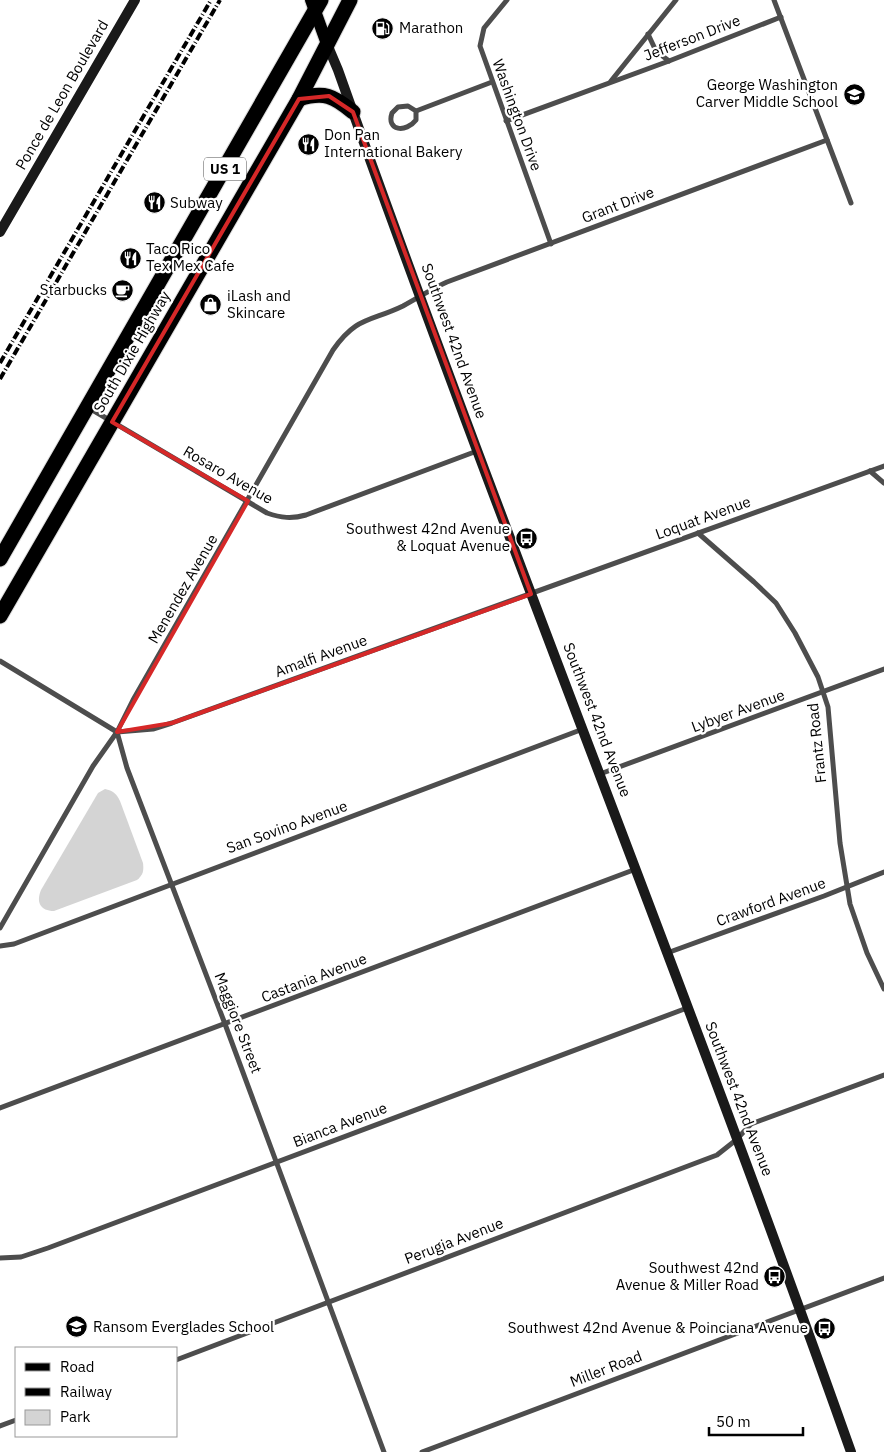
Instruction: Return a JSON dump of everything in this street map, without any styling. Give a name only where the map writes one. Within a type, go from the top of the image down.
[{"type":"highway","name":"South Dixie Highway","points":[[0,616],[299,99],[350,0]]},
{"type":"highway","name":"South Dixie Highway","points":[[0,559],[316,4]]},
{"type":"highway","points":[[299,99],[313,95],[329,96],[340,100],[353,112]]},
{"type":"main road","name":"Ponce de Leon Boulevard","points":[[0,232],[135,0]]},
{"type":"main road","name":"Southwest 42nd Avenue","points":[[316,4],[327,44],[419,296],[636,870],[800,1309],[851,1452]]},
{"type":"street","name":"Washington Drive","points":[[507,0],[484,28],[480,40],[481,51],[551,244]]},
{"type":"street","name":"Jefferson Drive","points":[[611,82],[676,0]]},
{"type":"street","points":[[774,0],[850,203]]},
{"type":"street","name":"Jefferson Drive","points":[[506,121],[669,61],[781,17]]},
{"type":"street","points":[[648,34],[656,51],[669,61]]},
{"type":"street","points":[[416,110],[416,120],[407,128],[398,128],[392,124],[390,115],[398,108],[408,106],[416,110],[492,82]]},
{"type":"street","name":"Grant Drive","points":[[419,296],[447,282],[827,140]]},
{"type":"street","name":"Menendez Avenue","points":[[0,928],[93,766],[117,732],[138,691],[342,338],[355,325],[403,306],[419,296]]},
{"type":"street","name":"Rosaro Avenue","points":[[87,407],[276,516],[297,517],[478,451]]},
{"type":"street","name":"Loquat Avenue","points":[[532,594],[884,466]]},
{"type":"street","points":[[870,471],[884,482]]},
{"type":"street","name":"Frantz Road","points":[[698,533],[776,603],[818,677],[829,714],[840,843],[852,911],[861,939],[884,989]]},
{"type":"street","name":"Amalfi Avenue","points":[[117,732],[153,729],[166,725],[532,594]]},
{"type":"street","points":[[0,661],[117,732]]},
{"type":"street","name":"Lybyer Avenue","points":[[600,774],[884,669]]},
{"type":"street","name":"San Sovino Avenue","points":[[0,946],[14,944],[583,729]]},
{"type":"street","name":"Maggiore Street","points":[[117,732],[127,768],[225,1024],[384,1452]]},
{"type":"street","name":"Castania Avenue","points":[[0,1108],[636,870]]},
{"type":"street","name":"Crawford Avenue","points":[[667,953],[884,872]]},
{"type":"street","name":"Bianca Avenue","points":[[0,1258],[21,1257],[48,1248],[687,1008]]},
{"type":"street","name":"Perugia Avenue","points":[[178,1359],[717,1155],[736,1140],[751,1124],[884,1076]]},
{"type":"street","name":"Miller Road","points":[[422,1452],[884,1278]]},
{"type":"street","points":[[0,1426],[15,1420]]},
{"type":"highlighted area","points":[[329,96],[353,112],[531,594],[172,723],[117,732],[248,501],[112,422],[299,99]]},
{"type":"green space","points":[[105,789],[114,793],[120,801],[143,863],[142,875],[137,880],[54,911],[42,908],[39,902],[41,890],[98,793]]},
{"type":"railway","points":[[0,363],[211,0]]},
{"type":"railway","points":[[0,379],[220,0]]},
{"type":"place","name":"Marathon","points":[[383,28]]},
{"type":"place","name":"George Washington Carver Middle School","points":[[854,94]]},
{"type":"place","name":"Don Pan International Bakery","points":[[308,144]]},
{"type":"place","name":"Subway","points":[[154,203]]},
{"type":"place","name":"Taco Rico Tex Mex Cafe","points":[[130,258]]},
{"type":"place","name":"Starbucks","points":[[123,290]]},
{"type":"place","name":"iLash and Skincare","points":[[211,305]]},
{"type":"place","name":"Southwest 42nd Avenue & Loquat Avenue","points":[[526,538]]},
{"type":"place","name":"Southwest 42nd Avenue & Miller Road","points":[[775,1277]]},
{"type":"place","name":"Ransom Everglades School","points":[[77,1327]]},
{"type":"place","name":"Southwest 42nd Avenue & Poinciana Avenue","points":[[824,1328]]}]
